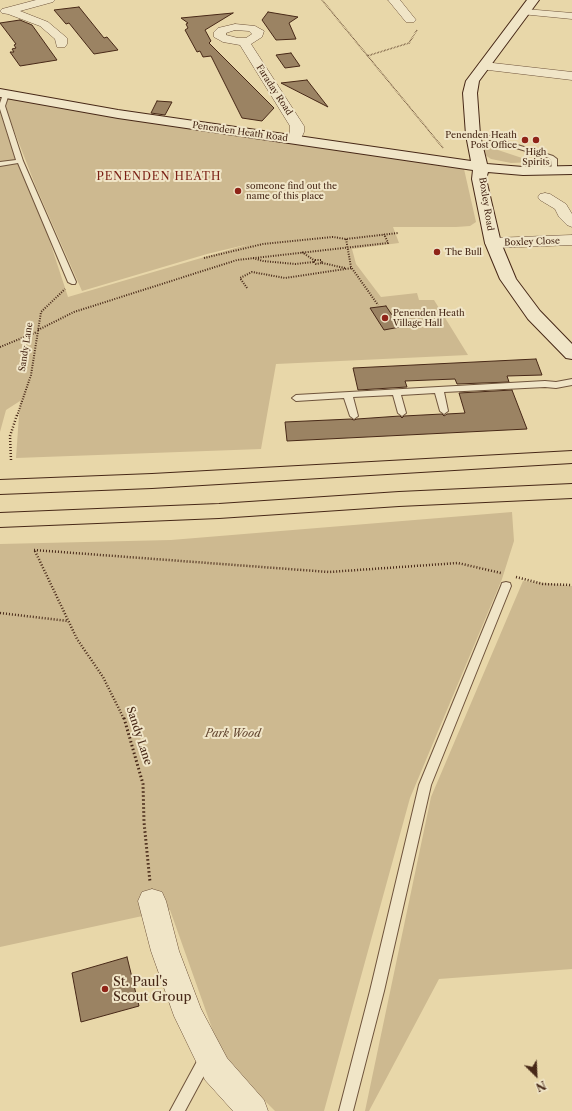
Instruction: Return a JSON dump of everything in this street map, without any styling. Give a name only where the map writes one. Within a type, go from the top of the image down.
[{"type":"highway","points":[[0,487],[145,482],[572,457]]},
{"type":"highway","points":[[0,520],[211,512],[399,499],[572,491]]},
{"type":"street","points":[[5,12],[49,0]]},
{"type":"street","points":[[394,0],[410,20]]},
{"type":"street","name":"Boxley Road","points":[[533,0],[473,81],[470,93],[473,135],[477,158],[481,166],[480,179],[492,243],[508,279],[534,315],[572,354]]},
{"type":"street","points":[[5,12],[44,24],[61,38],[61,44]]},
{"type":"street","points":[[525,12],[572,16]]},
{"type":"street","name":"Faraday Road","points":[[243,41],[297,126],[297,132],[294,140]]},
{"type":"street","points":[[484,66],[572,76]]},
{"type":"street","name":"Penenden Heath Road","points":[[3,93],[118,114],[506,170],[572,170]]},
{"type":"street","points":[[545,197],[566,206],[564,214],[572,222]]},
{"type":"street","name":"Boxley Close","points":[[492,243],[572,240]]},
{"type":"street","points":[[152,901],[166,951],[189,1016],[216,1069],[253,1111]]},
{"type":"lane","points":[[3,93],[2,106],[20,161],[72,282]]},
{"type":"lane","points":[[473,135],[480,134],[551,157],[554,159],[554,171]]},
{"type":"lane","points":[[1,164],[20,161]]},
{"type":"lane","points":[[296,398],[545,384],[556,385],[572,382]]},
{"type":"lane","points":[[439,390],[444,411]]},
{"type":"lane","points":[[396,392],[402,413]]},
{"type":"lane","points":[[348,395],[354,416]]},
{"type":"lane","points":[[346,1111],[378,991],[425,785],[508,579]]},
{"type":"lane","points":[[177,1111],[209,1054]]},
{"type":"path","points":[[322,0],[440,144]]},
{"type":"path","points":[[367,56],[409,43],[421,24],[410,20]]},
{"type":"path","points":[[204,258],[263,244],[333,237],[346,239],[398,233]]},
{"type":"path","points":[[0,346],[38,331],[74,312],[237,260],[388,243],[384,234]]},
{"type":"path","points":[[346,239],[352,268],[378,304]]},
{"type":"path","points":[[302,252],[318,264],[322,263],[347,268]]},
{"type":"path","points":[[253,258],[279,263],[295,264],[320,260],[322,263]]},
{"type":"path","points":[[247,288],[240,278],[252,272],[285,278],[352,268]]},
{"type":"path","name":"Sandy Lane","points":[[11,460],[10,436],[31,376],[41,312],[72,282]]},
{"type":"path","name":"Sandy Lane","points":[[152,901],[146,850],[143,784],[134,749],[123,716],[103,677],[77,639],[34,550],[329,572],[458,563],[508,579]]},
{"type":"path","points":[[508,579],[543,584],[572,585]]},
{"type":"path","points":[[0,613],[69,621]]},
{"type":"green space","points":[[2,97],[464,169],[476,222],[470,226],[456,227],[393,227],[399,243],[352,249],[356,264],[381,297],[417,293],[419,300],[434,300],[468,355],[276,364],[261,449],[16,458],[20,401],[6,410],[0,432],[0,98]],"holes":[[[10,120],[36,187],[82,291],[207,254],[249,244],[68,297]]]},
{"type":"green space","points":[[480,144],[534,162],[511,163],[491,159],[482,153]]},
{"type":"green space","name":"Park Wood","points":[[512,512],[514,541],[502,579],[410,798],[324,1111],[275,1111],[223,1059],[170,910],[0,947],[0,544],[171,540]]},
{"type":"green space","points":[[523,581],[572,586],[572,969],[439,979],[369,1111],[365,1111],[431,797]]},
{"type":"building","points":[[79,7],[104,38],[107,37],[118,50],[94,54],[69,23],[66,24],[54,10]]},
{"type":"building","points":[[268,12],[298,17],[289,23],[296,39],[276,40],[262,20]]},
{"type":"building","points":[[233,13],[205,30],[211,41],[209,43],[274,108],[262,121],[242,118],[211,56],[203,57],[200,51],[197,52],[185,30],[188,28],[186,24],[188,23],[181,18]]},
{"type":"building","points":[[20,20],[32,25],[57,60],[20,66],[10,52],[14,52],[12,49],[16,48],[14,45],[16,44],[0,23]]},
{"type":"building","points":[[291,53],[300,66],[285,68],[276,55]]},
{"type":"building","points":[[307,80],[328,107],[281,83]]},
{"type":"building","points":[[157,101],[172,102],[165,115],[151,113]]},
{"type":"building","name":"Penenden Heath Village Hall","points":[[386,306],[400,327],[384,330],[370,308]]},
{"type":"building","points":[[536,359],[542,375],[507,376],[509,382],[457,384],[455,379],[405,381],[407,387],[358,390],[353,368]]},
{"type":"building","points":[[512,390],[527,429],[287,441],[285,422],[354,420],[400,416],[402,418],[404,416],[442,414],[444,416],[447,414],[465,413],[459,393]]},
{"type":"building","name":"St. Paul's Scout Group","points":[[127,957],[139,1006],[81,1022],[72,973]]},
{"type":"place","name":"Penenden Heath Post Office","points":[[525,140]]},
{"type":"place","name":"High Spirits","points":[[536,140]]},
{"type":"place","name":"someone find out the name of this place","points":[[238,191]]},
{"type":"place","name":"The Bull","points":[[437,252]]},
{"type":"place","name":"Penenden Heath Village Hall","points":[[385,318]]},
{"type":"place","name":"St. Paul's Scout Group","points":[[105,989]]},
{"type":"district","name":"PENENDEN HEATH","points":[[159,177]]}]
